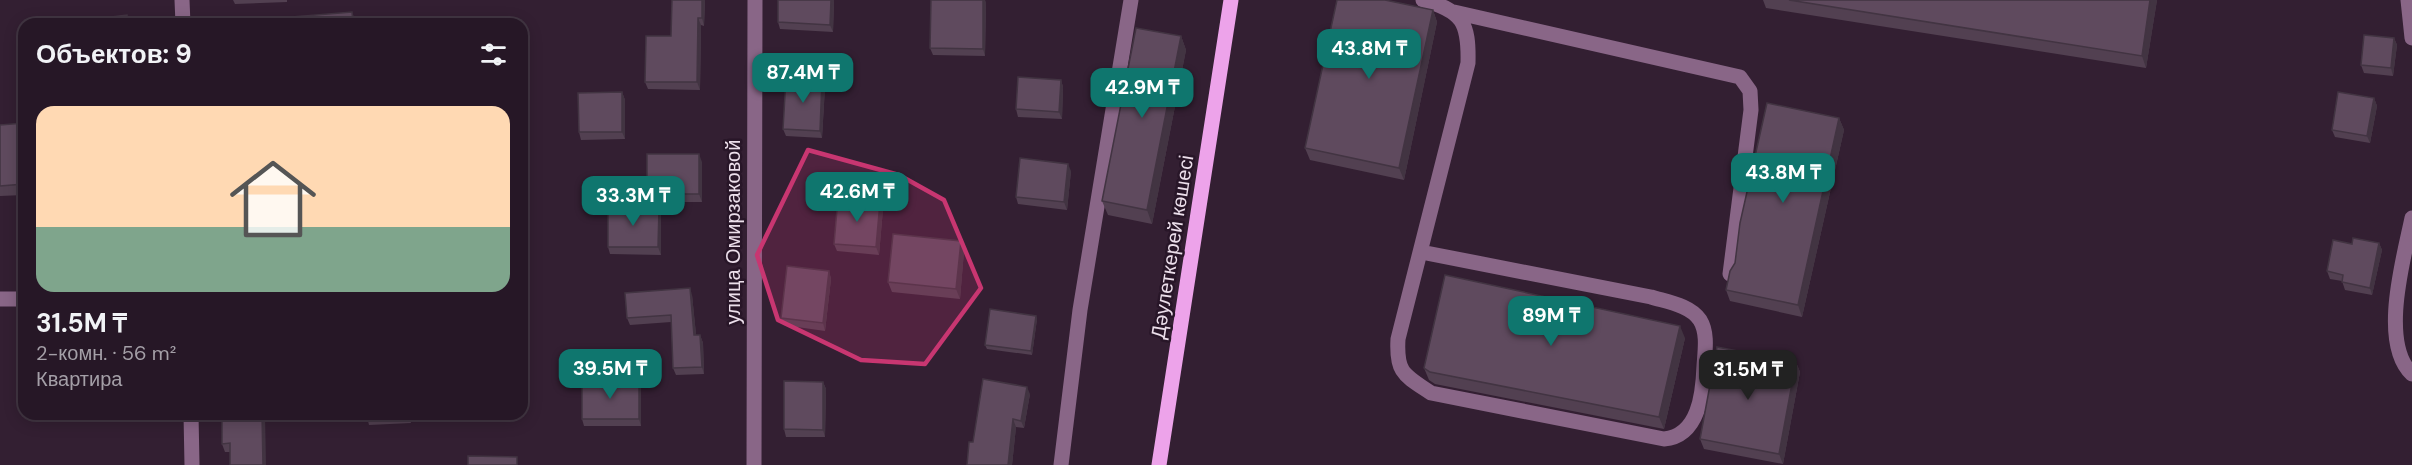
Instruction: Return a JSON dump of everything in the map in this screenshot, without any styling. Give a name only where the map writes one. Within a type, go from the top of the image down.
[{"type":"main road","name":"Дәулеткерей көшесі","points":[[1159,465],[1231,0]]},
{"type":"street","points":[[182,0],[183,18]]},
{"type":"street","name":"улица Омирзаковой","points":[[754,465],[755,0]]},
{"type":"street","points":[[1061,465],[1080,310],[1131,0]]},
{"type":"street","points":[[1423,0],[1441,5],[1454,12],[1740,77],[1750,91],[1751,110],[1730,274]]},
{"type":"street","points":[[2408,0],[2412,38]]},
{"type":"street","points":[[1421,252],[1651,297],[1686,308],[1700,320],[1706,340],[1699,410],[1685,429],[1672,438],[1664,439],[1431,393],[1406,375],[1397,359],[1398,339],[1467,63],[1468,39],[1462,22],[1454,12]]},
{"type":"street","points":[[2412,218],[2397,294],[2396,338],[2405,368],[2412,374]]},
{"type":"street","points":[[0,299],[18,298]]},
{"type":"street","points":[[191,420],[192,465]]},
{"type":"highlighted area","points":[[808,150],[899,175],[944,200],[981,288],[925,364],[861,360],[778,320],[757,255]]},
{"type":"building","points":[[672,0],[702,0],[702,18],[698,18],[697,82],[645,82],[646,36],[671,36]]},
{"type":"building","points":[[778,0],[831,0],[830,25],[778,22]]},
{"type":"building","points":[[931,0],[983,0],[983,49],[930,48]]},
{"type":"building","points":[[1337,0],[1385,0],[1433,10],[1399,168],[1305,148]]},
{"type":"building","points":[[1789,0],[2150,0],[2142,56]]},
{"type":"building","points":[[352,12],[352,18],[280,18]]},
{"type":"building","points":[[127,15],[127,18],[102,18]]},
{"type":"building","points":[[1136,28],[1181,36],[1147,210],[1102,201]]},
{"type":"building","points":[[2364,35],[2394,38],[2391,68],[2361,65]]},
{"type":"building","points":[[1018,77],[1061,80],[1059,112],[1016,109]]},
{"type":"building","points":[[786,78],[822,79],[820,131],[783,129]]},
{"type":"building","points":[[622,92],[622,132],[579,132],[578,93]]},
{"type":"building","points":[[2338,92],[2374,98],[2367,136],[2332,130]]},
{"type":"building","points":[[1767,103],[1839,118],[1798,305],[1726,290],[1730,271],[1735,263],[1740,223]]},
{"type":"building","points":[[18,124],[18,184],[0,186],[0,125]]},
{"type":"building","points":[[647,154],[699,154],[699,194],[647,194]]},
{"type":"building","points":[[1020,158],[1068,164],[1064,202],[1016,197]]},
{"type":"building","points":[[838,198],[880,202],[876,247],[834,244]]},
{"type":"building","points":[[608,207],[659,208],[658,247],[608,247]]},
{"type":"building","points":[[893,234],[961,241],[956,289],[888,282]]},
{"type":"building","points":[[2353,238],[2379,243],[2370,288],[2342,282],[2343,275],[2327,271],[2333,240],[2352,244]]},
{"type":"building","points":[[787,266],[829,271],[823,323],[781,318]]},
{"type":"building","points":[[1445,275],[1680,326],[1659,417],[1430,372],[1424,368]]},
{"type":"building","points":[[690,288],[694,335],[700,335],[702,367],[673,368],[671,315],[627,318],[625,293]]},
{"type":"building","points":[[990,309],[1036,316],[1031,351],[985,345]]},
{"type":"building","points":[[1717,347],[1796,362],[1779,454],[1700,439]]},
{"type":"building","points":[[983,379],[1027,387],[1021,421],[1013,419],[1008,465],[967,465],[969,442],[973,442]]},
{"type":"building","points":[[582,381],[639,381],[639,419],[582,419]]},
{"type":"building","points":[[784,381],[823,382],[823,430],[784,429]]},
{"type":"building","points":[[222,420],[262,420],[263,465],[230,465],[230,443],[222,444]]},
{"type":"building","points":[[468,456],[517,457],[517,465],[468,465]]}]
